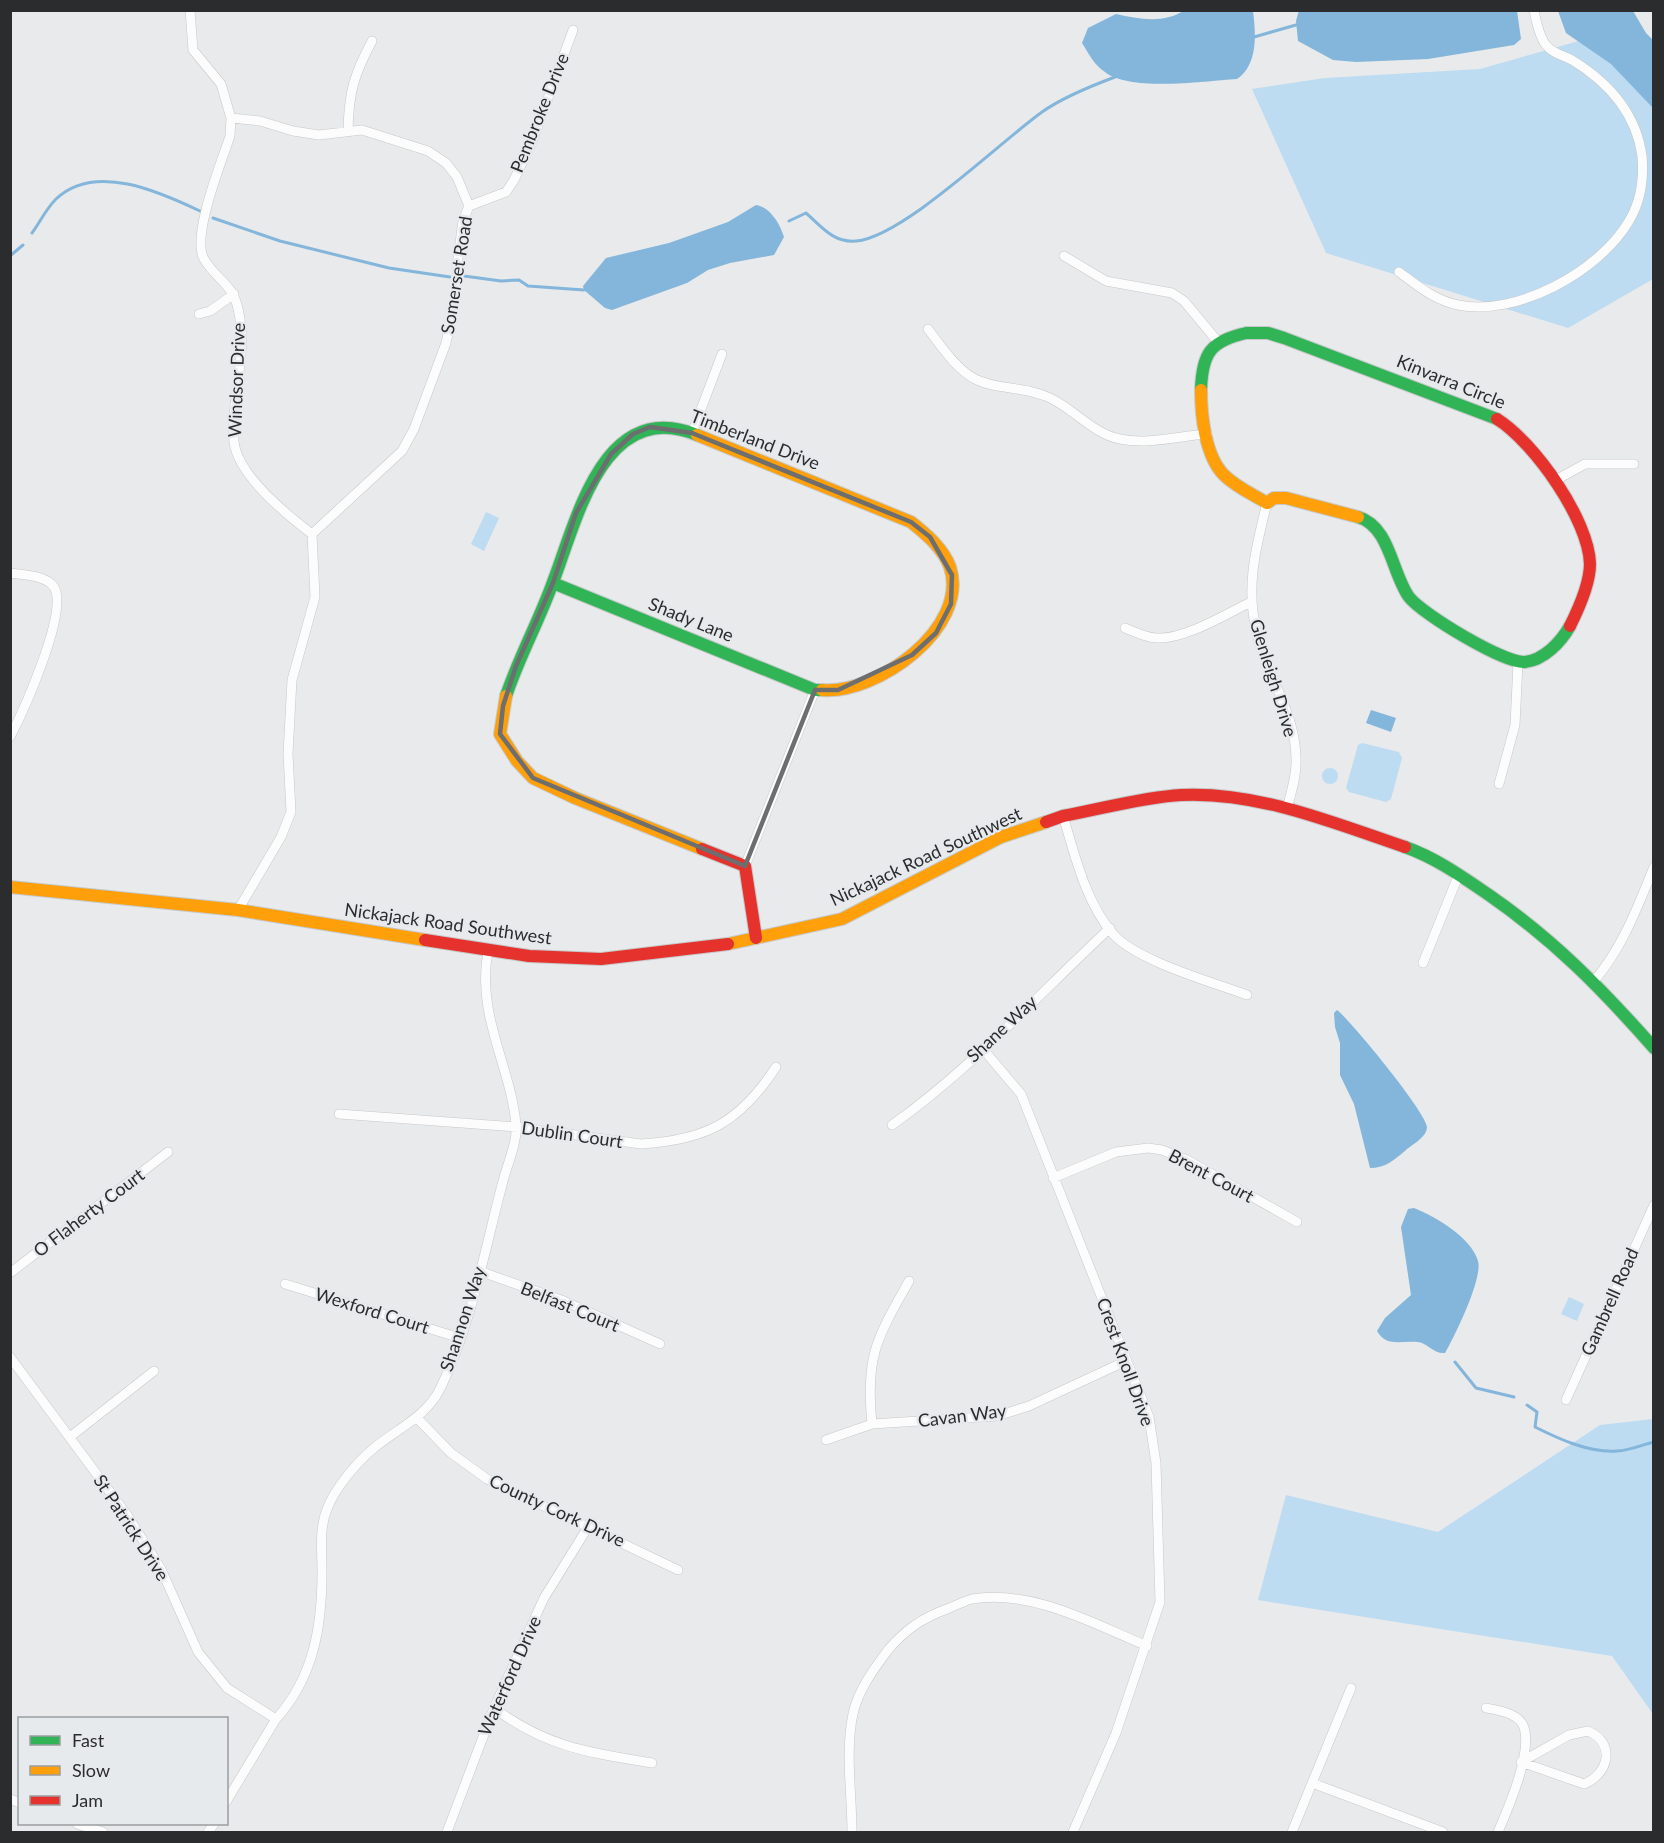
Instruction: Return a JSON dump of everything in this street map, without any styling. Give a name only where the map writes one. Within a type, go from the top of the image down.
[{"type":"street","name":"Windsor Drive","points":[[190,10],[193,50],[221,84],[231,118],[230,136],[201,238],[204,258],[234,294],[242,333],[234,444],[245,468],[257,483],[284,513],[312,534]]},
{"type":"street","points":[[1399,272],[1433,298],[1459,305],[1489,306],[1518,300],[1544,293],[1597,258],[1628,222],[1642,189],[1642,155],[1631,120],[1617,95],[1594,74],[1569,58],[1556,55],[1545,44],[1534,10]]},
{"type":"street","name":"Pembroke Drive","points":[[469,206],[506,192],[514,180],[532,142],[573,30]]},
{"type":"street","points":[[348,130],[348,97],[354,76],[372,41]]},
{"type":"street","name":"Somerset Road","points":[[231,118],[260,121],[293,131],[319,135],[362,130],[428,151],[446,162],[466,194],[469,206],[462,229],[457,293],[449,332],[414,429],[402,451],[312,534]]},
{"type":"street","points":[[1064,256],[1085,271],[1106,280],[1172,293],[1184,301],[1218,343],[1209,351],[1200,382],[1207,434],[1214,459],[1221,472],[1233,484],[1267,503],[1274,498],[1286,498],[1365,519],[1373,525],[1386,546],[1409,598],[1439,622],[1518,663],[1515,725],[1499,784]]},
{"type":"street","points":[[199,314],[210,311],[234,294]]},
{"type":"street","points":[[928,329],[950,357],[974,379],[997,386],[1022,388],[1051,398],[1106,435],[1134,441],[1207,434]]},
{"type":"street","name":"Kinvarra Circle","points":[[1218,343],[1225,338],[1246,333],[1268,333],[1389,375],[1485,413],[1507,425],[1522,438],[1554,481],[1587,544],[1590,564],[1588,580],[1566,633],[1557,644],[1528,661],[1518,663]]},
{"type":"street","points":[[692,433],[722,354]]},
{"type":"street","name":"Timberland Drive","points":[[745,866],[575,798],[533,778],[517,761],[500,734],[503,706],[516,666],[553,583],[576,513],[598,472],[611,454],[633,434],[650,427],[692,433],[911,522],[930,537],[952,575],[951,604],[936,633],[912,655],[878,674],[837,690],[815,690]]},
{"type":"street","points":[[1554,481],[1584,464],[1634,464]]},
{"type":"street","name":"Glenleigh Drive","points":[[1267,503],[1252,560],[1251,602],[1257,634],[1290,720],[1296,759],[1287,808]]},
{"type":"street","points":[[238,910],[281,837],[291,812],[288,754],[292,680],[315,597],[312,534]]},
{"type":"street","points":[[10,573],[46,581],[54,587],[57,598],[47,651],[11,734]]},
{"type":"street","name":"Shady Lane","points":[[553,583],[815,690]]},
{"type":"street","points":[[1125,628],[1145,636],[1167,637],[1194,630],[1251,602]]},
{"type":"street","points":[[756,938],[745,866],[815,690]]},
{"type":"street","name":"Nickajack Road Southwest","points":[[10,887],[238,910],[529,956],[601,959],[732,944],[842,919],[1001,837],[1063,816],[1181,795],[1242,799],[1287,808],[1430,856],[1528,922],[1594,981],[1653,1048]]},
{"type":"street","points":[[1063,816],[1083,880],[1110,928],[1129,946],[1149,957],[1247,995]]},
{"type":"street","points":[[1594,981],[1612,959],[1626,933],[1653,867]]},
{"type":"street","points":[[1423,963],[1459,874]]},
{"type":"street","name":"Shane Way","points":[[892,1125],[914,1109],[982,1048],[1110,928]]},
{"type":"street","name":"Shannon Way","points":[[228,1799],[276,1719],[287,1707],[314,1654],[322,1608],[322,1532],[326,1510],[335,1492],[373,1449],[417,1418],[440,1391],[460,1338],[517,1127],[509,1086],[501,1067],[486,999],[488,951]]},
{"type":"street","name":"Crest Knoll Drive","points":[[982,1048],[1021,1094],[1149,1417],[1156,1463],[1160,1602],[1116,1733],[1073,1833]]},
{"type":"street","name":"Dublin Court","points":[[339,1114],[517,1127],[641,1144],[687,1138],[718,1128],[744,1107],[776,1067]]},
{"type":"street","name":"Brent Court","points":[[1053,1178],[1116,1152],[1148,1148],[1162,1150],[1187,1160],[1297,1222]]},
{"type":"street","name":"O Flaherty Court","points":[[10,1273],[168,1152]]},
{"type":"street","name":"Gambrell Road","points":[[1566,1400],[1653,1205]]},
{"type":"street","name":"Belfast Court","points":[[479,1271],[564,1301],[660,1344]]},
{"type":"street","points":[[872,1424],[868,1390],[871,1363],[880,1333],[909,1281]]},
{"type":"street","name":"Wexford Court","points":[[285,1284],[460,1338]]},
{"type":"street","name":"St Patrick Drive","points":[[10,1357],[127,1515],[161,1569],[198,1652],[227,1688],[276,1719]]},
{"type":"street","name":"Cavan Way","points":[[826,1440],[872,1424],[997,1416],[1029,1406],[1126,1360]]},
{"type":"street","points":[[70,1437],[154,1371]]},
{"type":"street","name":"County Cork Drive","points":[[417,1418],[451,1453],[487,1479],[678,1570]]},
{"type":"street","name":"Waterford Drive","points":[[447,1833],[494,1708],[544,1598],[588,1527]]},
{"type":"street","points":[[852,1833],[851,1740],[857,1698],[879,1662],[903,1632],[924,1617],[971,1599],[1001,1598],[1033,1602],[1065,1612],[1147,1646]]},
{"type":"street","points":[[1292,1833],[1351,1688]]},
{"type":"street","points":[[494,1708],[521,1728],[561,1745],[601,1755],[652,1763]]},
{"type":"street","points":[[1486,1708],[1504,1712],[1522,1723],[1525,1741],[1512,1801],[1498,1833]]},
{"type":"street","points":[[1588,1731],[1599,1736],[1605,1743],[1606,1752],[1599,1773],[1593,1781],[1584,1784],[1521,1762],[1569,1735],[1588,1731]]},
{"type":"street","points":[[1312,1783],[1443,1833]]},
{"type":"street","points":[[80,1825],[103,1833]]},
{"type":"highlighted area","points":[[650,427],[692,433],[842,492],[911,522],[930,537],[952,575],[951,604],[936,633],[912,655],[838,690],[815,690],[745,866],[533,778],[500,734],[503,706],[516,666],[553,583],[576,513],[611,454],[633,434]]},
{"type":"shaded area","points":[[1185,10],[1253,11],[1255,39],[1252,57],[1249,66],[1237,79],[1168,84],[1132,82],[1117,78],[1101,69],[1082,43],[1088,28],[1116,14],[1142,19],[1160,19]]},
{"type":"shaded area","points":[[1299,10],[1517,11],[1521,39],[1514,45],[1428,59],[1356,62],[1333,60],[1298,41],[1296,21]]},
{"type":"shaded area","points":[[1558,11],[1633,11],[1653,40],[1653,108],[1611,64],[1566,33]]},
{"type":"shaded area","points":[[1582,40],[1653,98],[1653,279],[1568,328],[1326,253],[1252,89],[1325,78],[1480,69]]},
{"type":"shaded area","points":[[756,205],[770,213],[784,237],[774,255],[730,263],[708,270],[687,283],[612,310],[605,308],[584,290],[583,286],[606,258],[669,243],[728,222]]},
{"type":"shaded area","points":[[486,512],[499,518],[484,551],[471,544]]},
{"type":"shaded area","points":[[1371,710],[1396,718],[1391,732],[1366,723]]},
{"type":"shaded area","points":[[1362,743],[1399,752],[1402,758],[1391,799],[1386,802],[1349,792],[1346,788],[1358,745]]},
{"type":"shaded area","points":[[1330,768],[1338,776],[1330,784],[1322,776]]},
{"type":"shaded area","points":[[1337,1010],[1402,1086],[1427,1127],[1425,1134],[1419,1140],[1394,1160],[1381,1167],[1370,1168],[1354,1104],[1340,1075],[1340,1043],[1334,1013]]},
{"type":"shaded area","points":[[1414,1208],[1432,1216],[1461,1236],[1478,1261],[1472,1293],[1445,1353],[1437,1352],[1418,1342],[1385,1340],[1377,1331],[1385,1318],[1411,1295],[1401,1227],[1408,1209]]},
{"type":"shaded area","points":[[1569,1297],[1584,1304],[1577,1321],[1561,1314]]},
{"type":"shaded area","points":[[1653,1419],[1653,1714],[1612,1656],[1258,1600],[1286,1495],[1438,1532],[1600,1425]]},
{"type":"waterway","points":[[1254,37],[1296,25]]},
{"type":"waterway","points":[[789,221],[806,213],[828,233],[841,239],[856,241],[876,236],[899,223],[951,186],[1042,112],[1077,92],[1115,77]]},
{"type":"waterway","points":[[32,233],[56,199],[72,188],[89,183],[128,184],[166,196],[200,211]]},
{"type":"waterway","points":[[213,218],[280,241],[389,268],[450,277]]},
{"type":"waterway","points":[[10,256],[23,245]]},
{"type":"waterway","points":[[464,276],[501,281],[519,280],[528,286],[584,290]]},
{"type":"waterway","points":[[1455,1362],[1476,1388],[1514,1397]]},
{"type":"waterway","points":[[1527,1405],[1537,1412],[1535,1427],[1585,1447],[1596,1450],[1622,1451],[1654,1442]]},
{"type":"traffic: fast","points":[[1246,333],[1268,333],[1284,338],[1497,419]]},
{"type":"traffic: fast","points":[[1201,390],[1203,367],[1210,351],[1224,340],[1246,333]]},
{"type":"traffic: fast","points":[[506,696],[584,498],[599,471],[616,448],[638,433],[665,428],[697,435]]},
{"type":"traffic: fast","points":[[1358,517],[1369,522],[1384,540],[1409,597],[1446,626],[1483,647],[1515,660],[1532,661],[1551,649],[1570,626]]},
{"type":"traffic: fast","points":[[553,583],[815,690],[822,690]]},
{"type":"traffic: fast","points":[[1405,847],[1427,856],[1458,874],[1513,912],[1596,986],[1654,1048]]},
{"type":"traffic: slow","points":[[1201,390],[1205,435],[1212,457],[1224,475],[1239,487],[1267,503],[1274,498],[1286,498],[1358,517]]},
{"type":"traffic: slow","points":[[697,435],[911,522],[934,542],[947,560],[950,567],[952,590],[946,613],[933,634],[914,653],[892,669],[868,681],[844,689],[822,690]]},
{"type":"traffic: slow","points":[[506,696],[500,734],[517,761],[533,778],[575,798],[702,849]]},
{"type":"traffic: slow","points":[[728,944],[842,919],[1001,837],[1046,822]]},
{"type":"traffic: slow","points":[[10,887],[238,910],[425,940]]},
{"type":"traffic: jam","points":[[1497,419],[1512,430],[1542,463],[1570,505],[1580,526],[1587,546],[1590,572],[1570,626]]},
{"type":"traffic: jam","points":[[1046,822],[1063,816],[1152,798],[1210,795],[1267,803],[1295,810],[1405,847]]},
{"type":"traffic: jam","points":[[702,849],[745,866],[756,938]]},
{"type":"traffic: jam","points":[[425,940],[529,956],[601,959],[728,944]]}]
